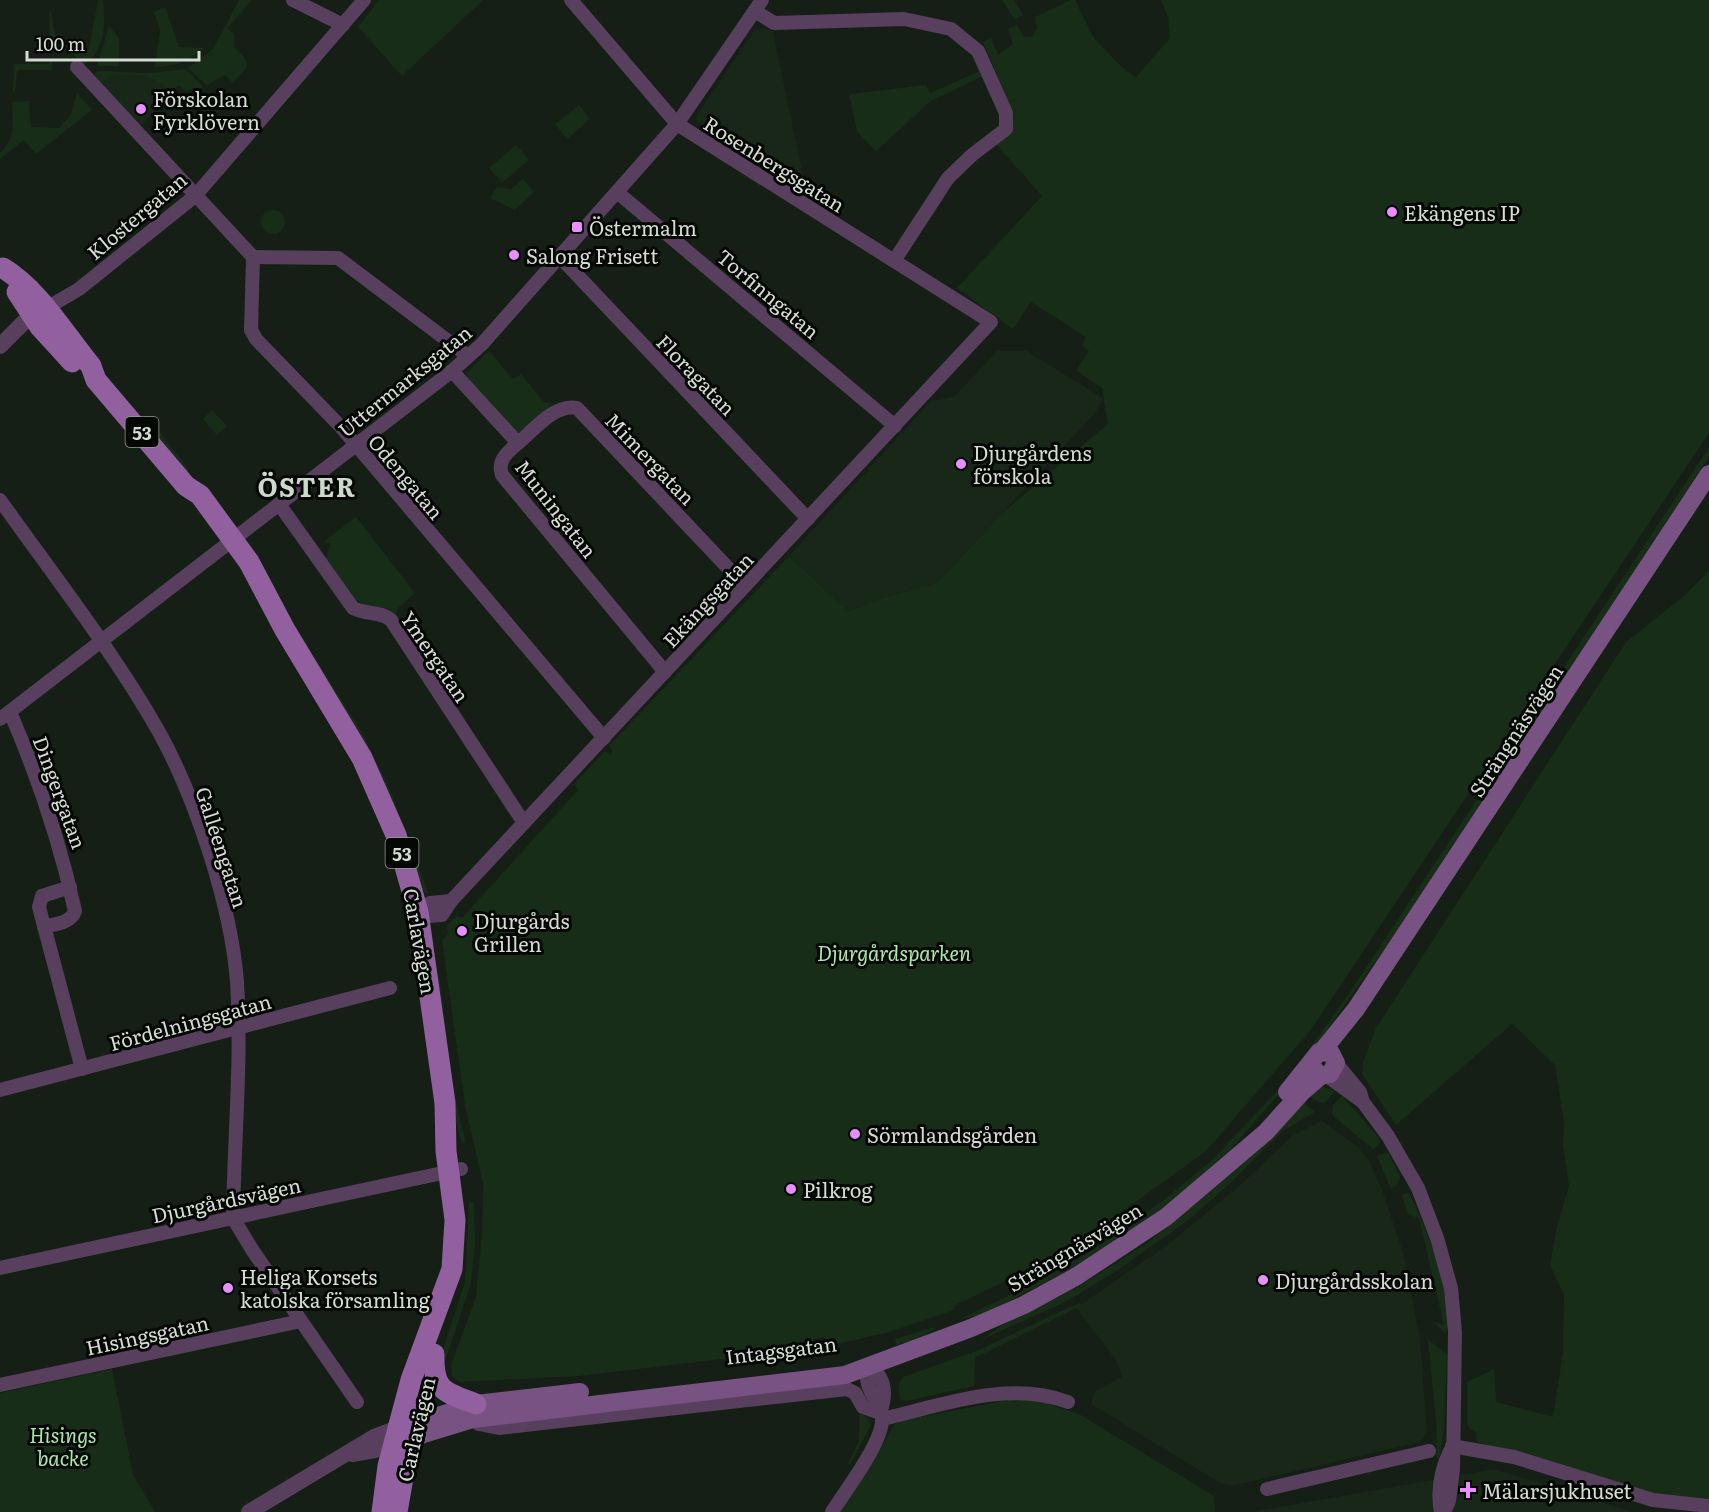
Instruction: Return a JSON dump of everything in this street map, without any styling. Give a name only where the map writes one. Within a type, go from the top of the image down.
[{"type":"main road","name":"Carlavägen","points":[[1,266],[21,279],[43,318],[91,366],[96,380],[186,486],[200,495],[228,543],[249,562],[285,630],[327,698],[380,794],[396,835],[418,912],[455,1170],[467,1220],[463,1266],[455,1301],[403,1433],[397,1512]]},
{"type":"main road","name":"Strängnäsvägen","points":[[868,1365],[971,1328],[1024,1305],[1077,1276],[1166,1217],[1209,1182],[1249,1144],[1258,1125],[1326,1064],[1356,1009],[1709,474]]},
{"type":"main road","name":"Carlavägen","points":[[382,1512],[403,1433],[413,1374],[452,1269],[455,1170]]},
{"type":"main road","points":[[434,1354],[433,1374],[436,1383],[444,1391],[475,1411]]},
{"type":"main road","name":"Intagsgatan","points":[[403,1433],[475,1411],[843,1363],[868,1365]]},
{"type":"street","points":[[293,0],[343,25]]},
{"type":"street","name":"Klostergatan","points":[[1,346],[43,318],[63,310],[72,294],[195,196],[364,0]]},
{"type":"street","name":"Rosenbergsgatan","points":[[571,0],[677,124],[991,322]]},
{"type":"street","points":[[758,5],[774,23],[904,19],[937,25],[951,29],[978,51],[1006,113],[1006,129],[965,160],[948,178],[894,261]]},
{"type":"street","name":"Uttermarksgatan","points":[[5,716],[99,640],[453,371],[482,344],[677,124],[758,5]]},
{"type":"street","points":[[77,67],[253,257],[338,258],[468,356]]},
{"type":"street","name":"Torfinngatan","points":[[617,192],[895,426]]},
{"type":"street","name":"Floragatan","points":[[559,256],[808,519]]},
{"type":"street","name":"Odengatan","points":[[253,257],[251,330],[256,339],[355,445],[604,738]]},
{"type":"street","name":"Ekängsgatan","points":[[418,912],[430,903],[451,901],[991,322]]},
{"type":"street","name":"Muningatan","points":[[453,371],[518,443],[503,456],[499,467],[502,476],[665,672]]},
{"type":"street","name":"Mimergatan","points":[[518,443],[556,411],[569,407],[577,408],[746,586]]},
{"type":"street","name":"Galléengatan","points":[[0,500],[99,640],[159,733],[191,805],[207,849],[229,927],[237,981],[233,1218]]},
{"type":"street","name":"Ymergatan","points":[[279,504],[353,608],[363,613],[386,615],[391,620],[524,823]]},
{"type":"street","name":"Dingergatan","points":[[5,716],[33,766],[65,862],[75,911],[73,917],[44,927]]},
{"type":"street","points":[[70,887],[42,897],[39,902],[82,1069]]},
{"type":"street","name":"Fördelningsgatan","points":[[0,1090],[390,988]]},
{"type":"street","points":[[1326,1064],[1363,1102],[1388,1136],[1418,1188],[1437,1238],[1451,1288],[1455,1332],[1451,1490],[1443,1512]]},
{"type":"street","name":"Djurgårdsvägen","points":[[0,1268],[455,1170]]},
{"type":"street","points":[[233,1218],[357,1402]]},
{"type":"street","name":"Hisingsgatan","points":[[0,1385],[301,1321]]},
{"type":"street","points":[[832,1512],[881,1431],[881,1416],[866,1375],[868,1365]]},
{"type":"street","points":[[475,1411],[479,1424],[499,1428],[847,1389],[855,1393],[863,1407],[881,1416],[991,1394],[1034,1393],[1068,1402]]},
{"type":"street","name":"Intagsgatan","points":[[249,1512],[349,1455],[375,1450],[403,1433]]},
{"type":"street","points":[[1452,1446],[1514,1457],[1653,1500],[1709,1506]]},
{"type":"street","points":[[1267,1489],[1429,1451]]},
{"type":"shaded area","points":[[755,29],[773,31],[807,195],[697,122],[697,115],[746,42]]},
{"type":"shaded area","name":"Förskolan Fyrklövern","points":[[110,75],[148,75],[172,91],[141,126],[101,84]]},
{"type":"shaded area","name":"Djurgårdens förskola","points":[[997,351],[1027,351],[1104,399],[1094,414],[937,583],[892,595],[848,611],[789,556],[931,401],[954,397]]},
{"type":"shaded area","name":"Djurgårdsskolan","points":[[1322,1121],[1358,1147],[1369,1160],[1384,1195],[1404,1256],[1420,1339],[1427,1432],[1420,1442],[1232,1486],[1220,1483],[1091,1404],[1095,1391],[1122,1377],[1116,1360],[1076,1308],[1171,1242],[1238,1187],[1292,1136]]},
{"type":"shaded area","name":"Mälarsjukhuset","points":[[1494,1469],[1633,1512],[1251,1512]]},
{"type":"green space","points":[[98,0],[103,0],[103,36],[96,52],[84,65],[67,48],[89,49]]},
{"type":"green space","points":[[239,0],[252,0],[228,28],[234,34],[234,47],[245,58],[247,67],[233,83],[225,75],[207,85],[188,68],[213,49]]},
{"type":"green space","points":[[379,0],[483,0],[402,76],[358,27]]},
{"type":"green space","points":[[1002,0],[1014,0],[1023,15],[1014,19]]},
{"type":"green space","name":"Djurgårdsparken","points":[[1075,0],[1093,37],[1123,68],[1136,77],[1170,38],[1168,17],[1161,0],[1709,0],[1709,433],[1310,1031],[1206,1151],[1065,1253],[955,1305],[954,1310],[889,1332],[833,1345],[823,1337],[814,1339],[824,1347],[579,1376],[460,1382],[452,1376],[451,1365],[476,1297],[482,1233],[483,1183],[465,1105],[442,940],[448,934],[447,925],[457,916],[462,918],[578,790],[574,784],[605,751],[610,755],[613,751],[609,746],[789,556],[848,611],[892,595],[937,583],[1001,514],[1108,424],[1102,388],[1076,370],[1089,351],[1082,345],[1086,337],[1031,302],[1013,329],[957,288],[1042,196],[995,143],[1011,133],[1014,114],[983,42],[991,38],[998,55],[1013,44],[1008,29],[1017,25],[1024,37],[1032,37],[1037,28],[1035,17]]},
{"type":"green space","points":[[165,7],[179,47],[205,48],[182,62],[155,67],[160,30],[154,12]]},
{"type":"green space","points":[[50,8],[56,39],[64,50],[49,44]]},
{"type":"green space","points":[[109,26],[119,38],[119,66],[97,66]]},
{"type":"green space","points":[[52,59],[52,70],[17,70],[15,93],[13,93],[14,64],[49,64]]},
{"type":"green space","points":[[185,69],[203,86],[201,89],[185,91],[179,85],[172,91],[147,75],[111,75],[101,84],[94,76],[96,71],[150,73]]},
{"type":"green space","points":[[980,71],[983,76],[931,101],[876,151],[857,131],[849,94],[926,85],[930,93]]},
{"type":"green space","points":[[77,93],[92,110],[36,154],[24,140],[0,159],[0,153],[11,136],[12,102],[29,101],[31,127],[59,128],[71,114]]},
{"type":"green space","points":[[579,105],[590,119],[567,139],[555,124]]},
{"type":"green space","points":[[516,145],[529,160],[502,183],[489,168]]},
{"type":"green space","points":[[523,179],[534,192],[515,210],[490,198],[497,187],[511,189]]},
{"type":"green space","points":[[273,210],[281,214],[285,222],[281,230],[273,234],[265,230],[261,222],[265,214]]},
{"type":"green space","points":[[489,351],[513,379],[521,374],[544,402],[553,404],[519,432],[512,431],[468,381],[467,373]]},
{"type":"green space","points":[[212,410],[227,426],[217,435],[203,419]]},
{"type":"green space","points":[[149,418],[189,470],[185,474],[155,437]]},
{"type":"green space","points":[[1709,447],[1709,457],[1406,919],[1317,1044],[1289,1077],[1350,992]]},
{"type":"green space","points":[[356,517],[415,593],[398,608],[396,616],[390,609],[366,607],[356,599],[326,558],[331,543],[323,542]]},
{"type":"green space","points":[[1709,571],[1709,1501],[1667,1497],[1477,1442],[1476,1432],[1469,1428],[1467,1382],[1494,1369],[1496,1402],[1553,1417],[1563,1352],[1564,1295],[1550,1265],[1557,1226],[1569,1186],[1563,1146],[1564,1123],[1555,1065],[1512,1024],[1396,1125],[1362,1074],[1363,1062],[1376,1028],[1626,642],[1684,596]]},
{"type":"green space","points":[[286,612],[361,731],[390,790],[429,895],[422,889],[408,840]]},
{"type":"green space","points":[[433,961],[439,977],[454,1093],[465,1140],[462,1144],[450,1101]]},
{"type":"green space","points":[[1282,1086],[1284,1088],[1231,1149],[1169,1204],[1087,1261],[982,1315],[960,1319],[1029,1286],[1093,1250],[1165,1199],[1211,1161]]},
{"type":"green space","points":[[1323,1087],[1335,1091],[1325,1103],[1318,1102],[1306,1094]]},
{"type":"green space","points":[[1342,1096],[1379,1138],[1380,1143],[1373,1149],[1332,1115],[1333,1105]]},
{"type":"green space","points":[[1301,1100],[1315,1112],[1283,1131],[1225,1188],[1187,1221],[1118,1270],[1067,1301],[979,1341],[1001,1326],[1078,1287],[1150,1241],[1240,1166]]},
{"type":"green space","points":[[1388,1152],[1400,1177],[1396,1186],[1391,1189],[1377,1156]]},
{"type":"green space","points":[[1409,1193],[1415,1205],[1430,1242],[1443,1285],[1448,1322],[1445,1334],[1434,1322],[1444,1325],[1419,1218],[1408,1215],[1402,1196]]},
{"type":"green space","points":[[469,1201],[474,1203],[475,1243],[471,1283],[444,1364],[437,1368],[465,1282]]},
{"type":"green space","points":[[1079,1303],[1081,1305],[1076,1308],[975,1358],[974,1386],[906,1401],[900,1399],[898,1385],[903,1377],[976,1351]]},
{"type":"green space","points":[[934,1327],[935,1329],[914,1340],[896,1345],[895,1339]]},
{"type":"green space","points":[[1428,1339],[1447,1355],[1444,1428],[1439,1462],[1436,1456],[1437,1432]]},
{"type":"green space","name":"Hisings backe","points":[[112,1369],[133,1475],[155,1512],[0,1512],[0,1393]]},
{"type":"green space","points":[[1008,1400],[1039,1401],[1079,1414],[1214,1496],[1215,1512],[841,1512],[899,1421]]},
{"type":"green space","points":[[859,1412],[869,1419],[870,1427],[850,1465],[848,1464],[859,1441]]},
{"type":"place","name":"Förskolan Fyrklövern","points":[[141,109]]},
{"type":"place","name":"Ekängens IP","points":[[1392,212]]},
{"type":"place","name":"Östermalm","points":[[577,227]]},
{"type":"place","name":"Salong Frisett","points":[[514,255]]},
{"type":"place","name":"Djurgårdens förskola","points":[[961,464]]},
{"type":"place","name":"Djurgårds Grillen","points":[[462,931]]},
{"type":"place","name":"Sörmlandsgården","points":[[855,1134]]},
{"type":"place","name":"Pilkrog","points":[[791,1189]]},
{"type":"place","name":"Djurgårdsskolan","points":[[1263,1280]]},
{"type":"place","name":"Heliga Korsets katolska församling","points":[[228,1288]]},
{"type":"place","name":"Mälarsjukhuset","points":[[1468,1490]]},
{"type":"district","name":"ÖSTER","points":[[307,485]]}]
